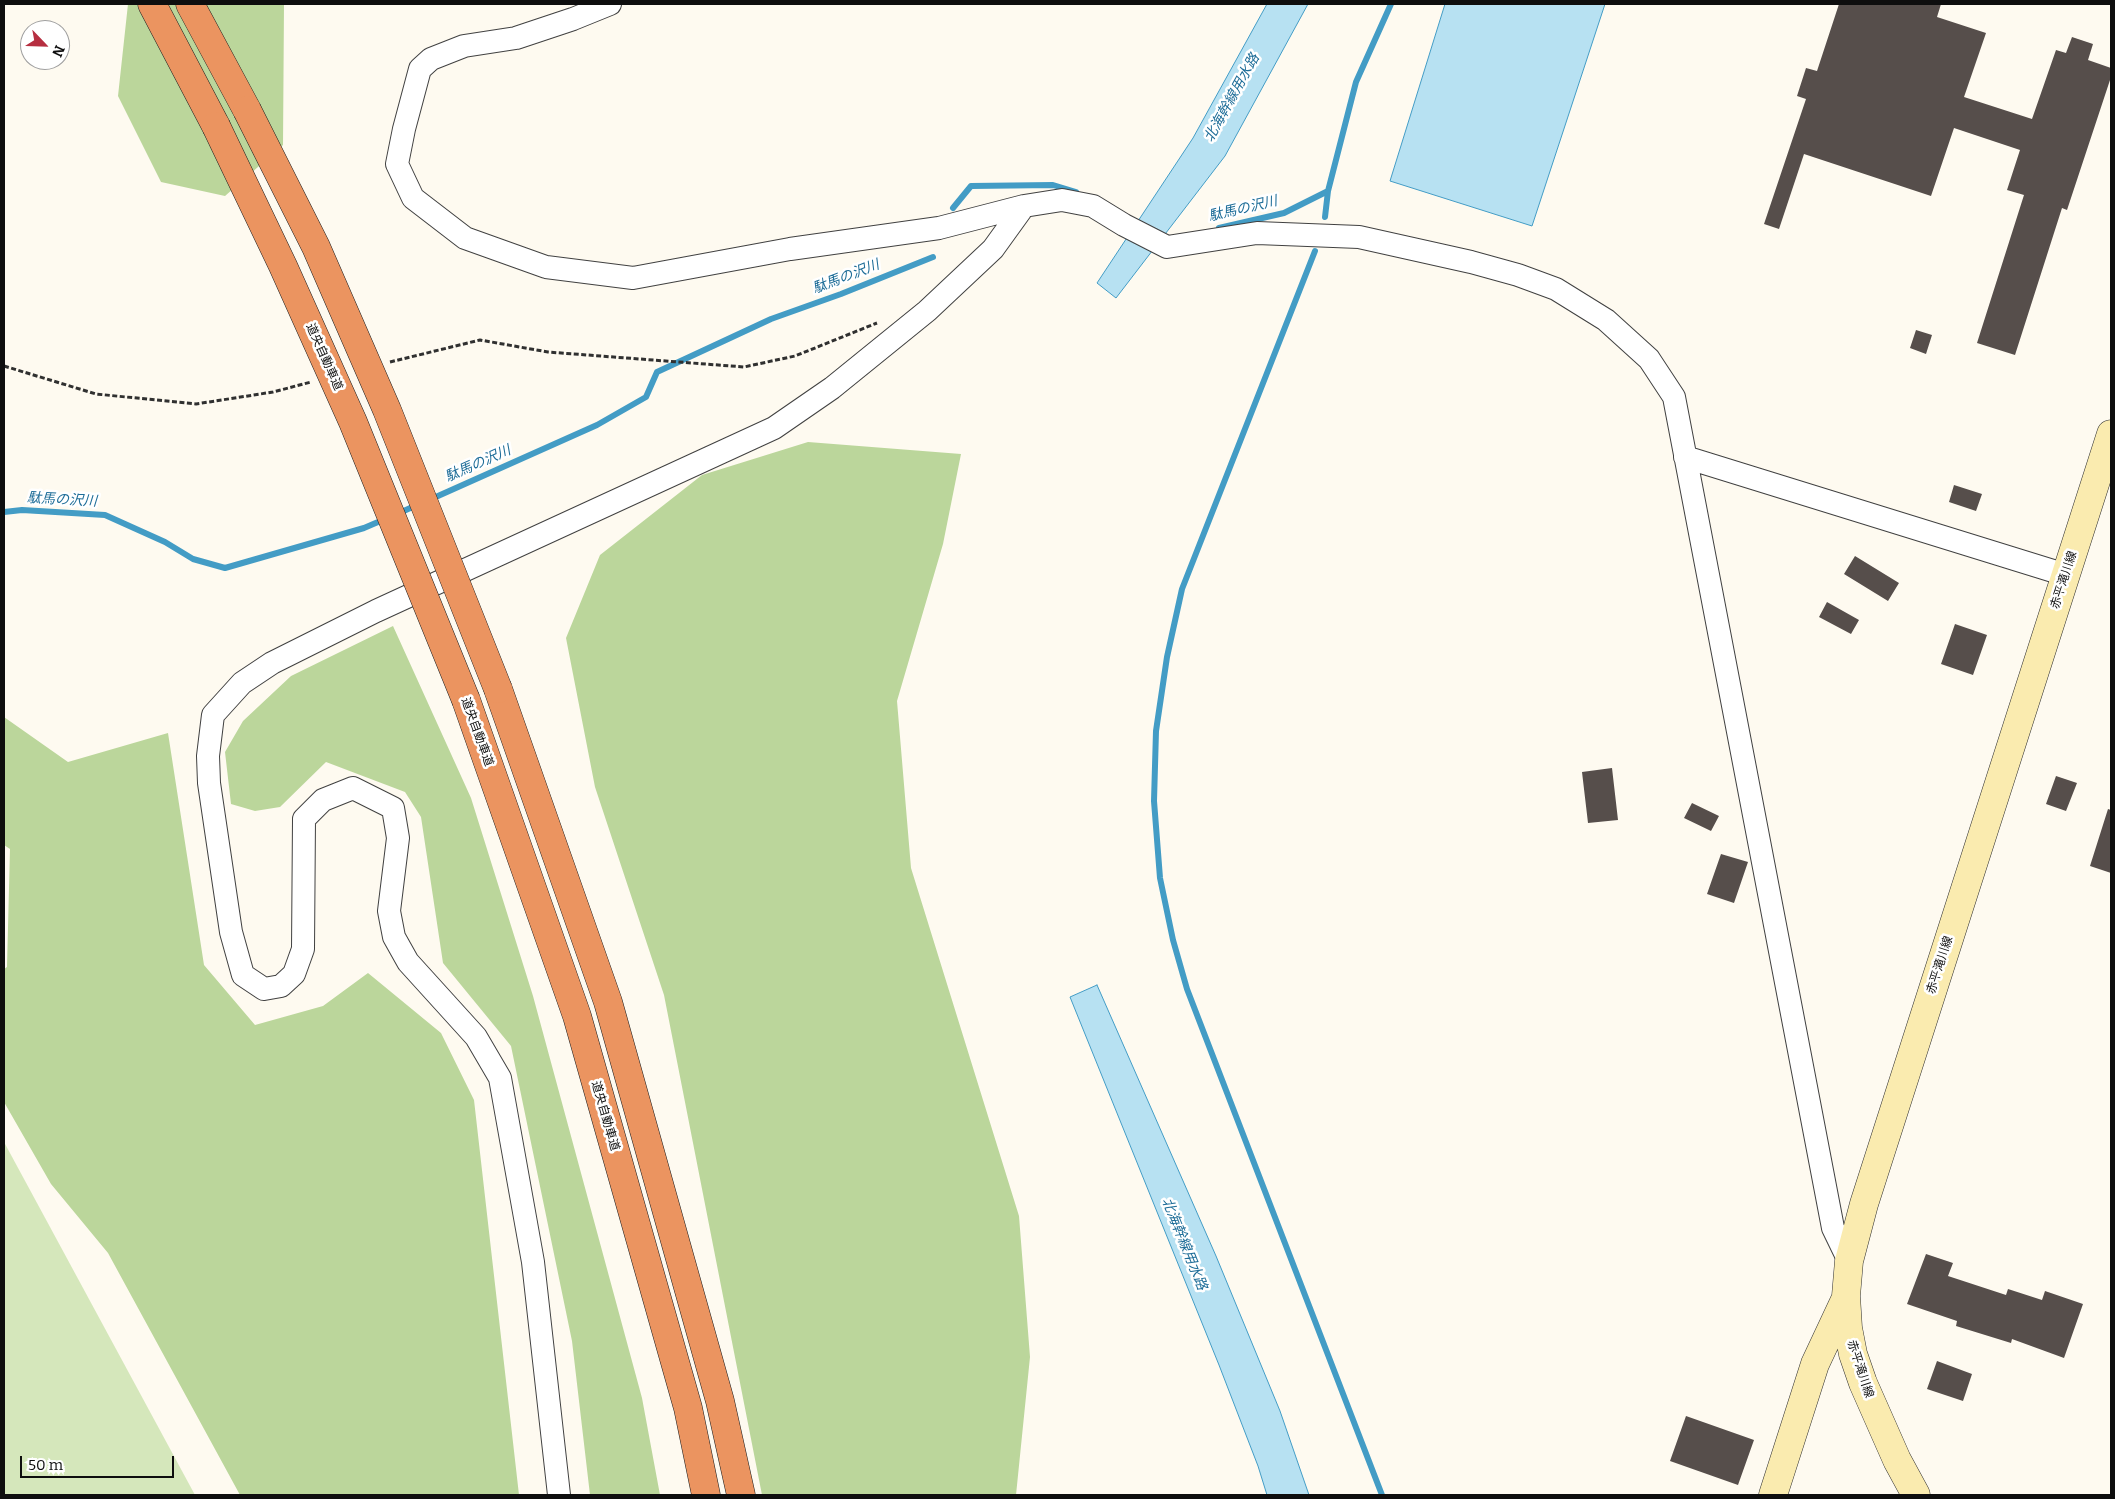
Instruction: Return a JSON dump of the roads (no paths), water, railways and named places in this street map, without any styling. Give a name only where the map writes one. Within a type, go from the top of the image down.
[{"type":"highway","name":"道央自動車道","points":[[152,4],[216,126],[283,266],[353,422],[466,700],[577,1016],[688,1408],[706,1495]]},
{"type":"highway","points":[[190,4],[247,110],[316,247],[383,401],[498,689],[608,1002],[720,1400],[741,1495]]},
{"type":"main road","name":"赤平滝川線","points":[[1916,1495],[1897,1460],[1863,1383],[1853,1354],[1848,1328],[1846,1296],[1848,1261],[1864,1204],[2111,434]]},
{"type":"main road","points":[[1773,1495],[1815,1364],[1846,1296]]},
{"type":"street","points":[[610,4],[573,19],[516,38],[464,46],[431,59],[420,69],[404,128],[397,164],[413,198],[465,238],[546,267],[633,278],[790,249],[939,228],[1024,206],[1062,200],[1093,206],[1168,248],[1257,233],[1359,237],[1471,262],[1556,289],[1606,320],[1649,359],[1674,397],[1832,1228],[1848,1261]]},
{"type":"street","points":[[559,1495],[533,1262],[500,1078],[476,1037],[408,962],[394,937],[389,912],[398,838],[393,808],[353,788],[323,800],[304,819],[303,949],[294,974],[281,986],[264,988],[243,975],[231,932],[208,783],[208,756],[213,715],[242,683],[272,663],[376,611],[774,428],[832,388],[927,311],[993,249],[1024,206]]},
{"type":"street","points":[[1684,457],[2066,575]]},
{"type":"water","name":"北海幹線用水路","points":[[1267,4],[1308,4],[1225,156],[1116,298],[1097,283],[1193,138]]},
{"type":"water","points":[[1445,4],[1605,4],[1532,226],[1390,181]]},
{"type":"water","name":"北海幹線用水路","points":[[1097,985],[1216,1256],[1280,1411],[1309,1495],[1267,1495],[1258,1466],[1219,1365],[1070,997]]},
{"type":"waterway","name":"駄馬の沢川","points":[[1219,228],[1284,213],[1328,191],[1356,82],[1391,4]]},
{"type":"waterway","name":"駄馬の沢川","points":[[953,208],[971,186],[1053,185],[1076,192]]},
{"type":"waterway","points":[[1325,217],[1328,191]]},
{"type":"waterway","points":[[1315,251],[1182,589],[1167,657],[1156,731],[1154,801],[1160,878],[1173,940],[1187,989],[1382,1495]]},
{"type":"waterway","name":"駄馬の沢川","points":[[429,500],[597,425],[646,397],[657,372],[771,319],[841,294],[933,257]]},
{"type":"waterway","name":"駄馬の沢川","points":[[397,514],[417,505]]},
{"type":"waterway","name":"駄馬の沢川","points":[[4,512],[22,510],[105,515],[165,542],[193,559],[225,568],[364,528],[385,519]]}]
